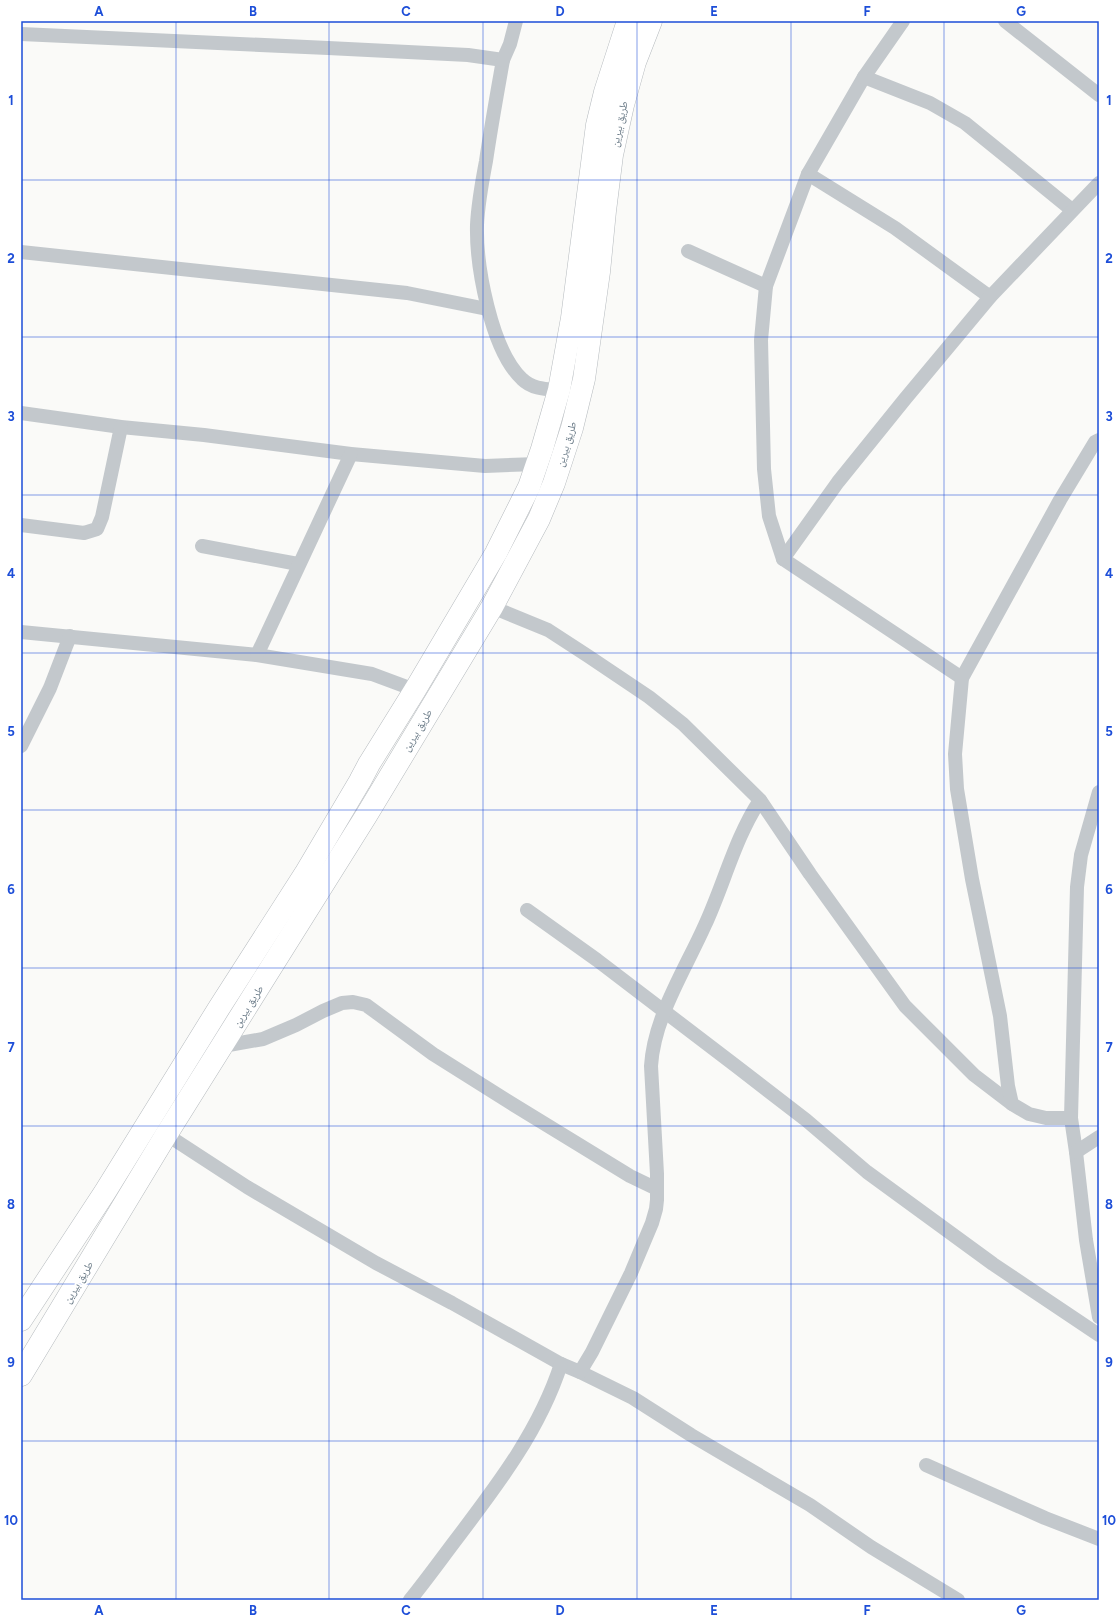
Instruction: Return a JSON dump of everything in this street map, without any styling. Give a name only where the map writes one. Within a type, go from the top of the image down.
[{"type":"main road","name":"طريق بيرين","points":[[21,1320],[149,1123],[219,1008],[305,874],[496,553],[529,487],[559,390],[572,318],[597,125],[605,92],[628,21]]},
{"type":"main road","name":"طريق بيرين","points":[[21,1375],[166,1135],[366,816],[492,607],[539,519],[554,483],[572,428],[584,379],[599,272],[612,155],[623,105],[635,62],[651,21]]},
{"type":"main road","points":[[347,804],[366,816]]},
{"type":"street","points":[[516,21],[510,44],[503,60],[479,201],[477,225],[483,292],[487,309],[497,336],[506,356],[522,379],[538,388],[559,390]]},
{"type":"street","points":[[903,21],[864,77],[808,174],[766,286],[760,340],[764,469],[768,516],[783,559],[962,678]]},
{"type":"street","points":[[1005,21],[1099,95]]},
{"type":"street","points":[[21,34],[351,49],[468,56],[503,60]]},
{"type":"street","points":[[864,77],[930,103],[965,123],[1072,210]]},
{"type":"street","points":[[808,174],[895,228],[990,297]]},
{"type":"street","points":[[783,559],[838,482],[990,297],[1099,183]]},
{"type":"street","points":[[688,251],[766,286]]},
{"type":"street","points":[[21,252],[407,293],[487,309]]},
{"type":"street","points":[[21,413],[121,427],[204,434],[351,454],[485,466],[537,464]]},
{"type":"street","points":[[21,525],[84,533],[97,529],[102,517],[121,427]]},
{"type":"street","points":[[1012,1104],[1008,1086],[1000,1016],[972,879],[956,789],[955,754],[962,678],[1060,500],[1095,442],[1099,440]]},
{"type":"street","points":[[257,655],[298,564],[351,454]]},
{"type":"street","points":[[202,546],[298,564]]},
{"type":"street","points":[[492,607],[548,630],[649,697],[683,724],[760,800],[810,874],[905,1006],[974,1075],[1012,1104],[1029,1114],[1046,1118],[1071,1118]]},
{"type":"street","points":[[21,632],[257,655],[372,674],[415,690]]},
{"type":"street","points":[[21,746],[50,688],[70,636]]},
{"type":"street","points":[[1099,792],[1081,855],[1077,887],[1071,1118],[1086,1240],[1099,1317]]},
{"type":"street","points":[[580,1372],[592,1352],[631,1273],[656,1209],[657,1188],[651,1066],[654,1041],[675,987],[705,925],[726,876],[740,837],[760,800]]},
{"type":"street","points":[[527,910],[597,960],[806,1120],[867,1172],[993,1264],[1099,1335]]},
{"type":"street","points":[[223,1046],[263,1039],[342,1003],[353,1002],[366,1005],[433,1054],[514,1106],[630,1176],[657,1188]]},
{"type":"street","points":[[149,1123],[247,1187],[376,1263],[452,1303],[561,1364],[633,1398],[691,1435],[810,1506],[871,1547],[958,1600]]},
{"type":"street","points":[[1076,1152],[1099,1137]]},
{"type":"street","points":[[410,1600],[517,1456],[554,1388],[561,1364]]},
{"type":"street","points":[[926,1465],[1045,1518],[1099,1539]]}]
